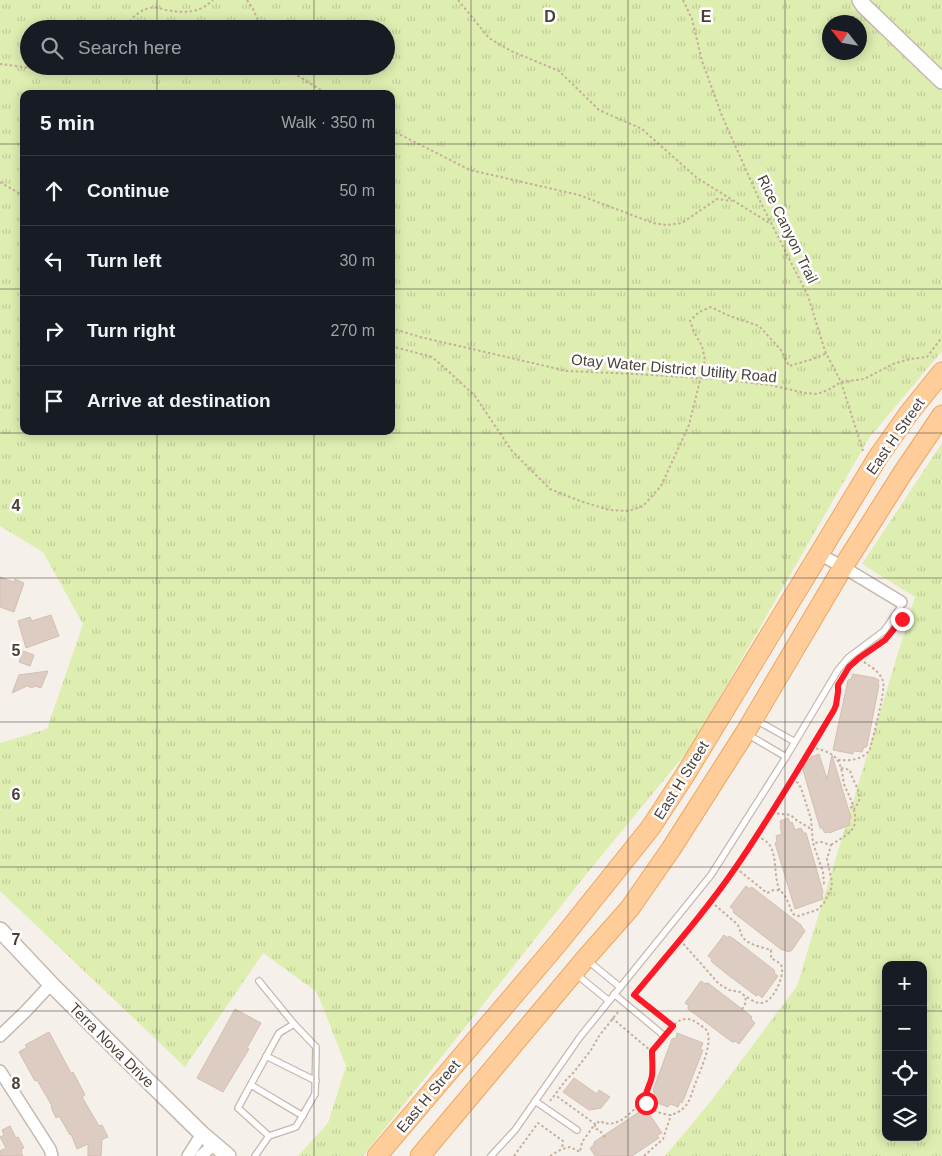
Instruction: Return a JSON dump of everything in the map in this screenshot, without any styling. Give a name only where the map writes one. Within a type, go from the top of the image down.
[{"type":"main road","name":"East H Street","points":[[376,1156],[559,942],[651,827],[870,469],[909,413],[942,372]]},
{"type":"main road","name":"East H Street","points":[[420,1156],[630,908],[671,849],[749,726],[843,567],[904,471],[942,416]]},
{"type":"street","points":[[860,0],[942,81]]},
{"type":"street","points":[[819,554],[901,602]]},
{"type":"street","name":"Terra Nova Drive","points":[[0,930],[51,984],[202,1134],[228,1156]]},
{"type":"street","points":[[0,1036],[51,984]]},
{"type":"street","points":[[0,1071],[50,1149],[52,1156]]},
{"type":"street","points":[[188,1156],[202,1134]]},
{"type":"street","points":[[201,1156],[214,1144]]},
{"type":"lane","points":[[490,1156],[515,1130],[580,1037],[711,875],[786,757],[838,670],[848,658],[884,631],[900,608],[901,602]]},
{"type":"lane","points":[[749,726],[795,742]]},
{"type":"lane","points":[[749,726],[786,757]]},
{"type":"lane","points":[[580,965],[620,987]]},
{"type":"lane","points":[[580,965],[609,1001]]},
{"type":"lane","points":[[255,1156],[269,1136],[296,1127],[316,1094],[316,1047],[294,1024],[259,980]]},
{"type":"lane","points":[[614,994],[664,1035]]},
{"type":"lane","points":[[269,1136],[238,1108],[279,1033],[294,1024]]},
{"type":"lane","points":[[266,1056],[316,1081]]},
{"type":"lane","points":[[251,1085],[303,1116]]},
{"type":"lane","points":[[536,1101],[577,1130]]},
{"type":"path","points":[[131,20],[146,9],[156,8],[193,12],[213,0]]},
{"type":"path","points":[[247,0],[258,20]]},
{"type":"path","points":[[458,0],[489,38],[511,51],[559,71],[599,110],[642,129],[697,178],[772,226]]},
{"type":"path","name":"Rice Canyon Trail","points":[[683,0],[692,19],[702,61],[722,116],[759,199],[808,296],[827,353],[841,382],[870,469]]},
{"type":"path","points":[[0,64],[20,66]]},
{"type":"path","points":[[297,75],[321,90]]},
{"type":"path","points":[[395,132],[470,170],[579,195],[652,223],[666,225],[682,223],[718,199],[732,201],[747,209]]},
{"type":"path","points":[[0,182],[20,194]]},
{"type":"path","points":[[395,347],[432,357],[446,369],[475,396],[512,450],[550,489],[609,510],[629,511],[643,506],[661,486],[689,424],[705,360],[702,346],[690,321],[699,312],[711,307],[759,326],[781,350],[789,366],[827,353]]},
{"type":"path","name":"Otay Water District Utility Road","points":[[395,329],[420,337],[567,371],[701,378],[770,385],[817,394],[841,382],[864,379],[893,364],[927,357],[942,337]]},
{"type":"path","points":[[901,620],[903,618],[909,619]]},
{"type":"path","points":[[838,760],[849,761],[864,757],[868,753],[882,699],[883,680],[880,675],[859,658]]},
{"type":"path","points":[[673,1026],[634,995],[712,901],[772,814],[836,705],[838,685]]},
{"type":"path","points":[[757,836],[769,844],[773,856],[776,881],[780,890],[785,895],[793,914],[798,916],[817,910],[824,903],[831,888],[832,882],[827,859],[831,845],[853,829],[856,823],[856,816],[851,797],[844,784],[838,760],[833,754],[812,747]]},
{"type":"path","points":[[841,768],[850,770],[854,783],[859,789],[860,797],[854,809]]},
{"type":"path","points":[[792,779],[801,788],[811,819],[813,844],[823,872],[824,885]]},
{"type":"path","points":[[772,814],[792,815],[796,821],[811,829]]},
{"type":"path","points":[[813,844],[821,842],[831,845]]},
{"type":"path","points":[[736,868],[767,893],[780,890]]},
{"type":"path","points":[[680,940],[719,984],[729,990],[740,992],[760,1003],[765,1003],[769,1000],[782,978],[780,963],[771,958],[771,950],[752,944],[742,937],[737,924],[712,901]]},
{"type":"path","points":[[741,1012],[746,1002],[745,996]]},
{"type":"path","points":[[550,1102],[618,1012]]},
{"type":"path","points":[[612,1018],[652,1051]]},
{"type":"path","points":[[683,1019],[690,1020],[697,1022],[708,1034],[707,1051],[689,1100],[680,1110],[671,1115],[663,1114],[650,1108],[646,1103],[645,1097],[646,1090],[652,1079],[652,1051],[673,1026],[683,1019]]},
{"type":"path","points":[[605,1137],[596,1128],[595,1124],[600,1121],[606,1124],[615,1123],[630,1114],[645,1097]]},
{"type":"path","points":[[644,1156],[662,1142],[671,1115]]},
{"type":"path","points":[[514,1156],[538,1123],[563,1141],[562,1149]]},
{"type":"green space","points":[[0,0],[942,0],[942,351],[869,438],[691,747],[584,877],[363,1156],[298,1156],[328,1123],[346,1066],[317,992],[263,953],[185,1067],[0,891],[0,743],[47,729],[83,624],[43,552],[0,526]]},
{"type":"green space","points":[[942,443],[942,1156],[665,1156],[711,1101],[797,986],[915,597],[862,564]]},
{"type":"building","points":[[0,577],[14,582],[15,579],[24,583],[14,612],[0,607]]},
{"type":"building","points":[[51,615],[59,636],[26,648],[18,621],[30,617],[32,621]]},
{"type":"building","points":[[23,651],[34,655],[30,666],[19,662]]},
{"type":"building","points":[[48,671],[41,688],[27,686],[12,693],[19,675]]},
{"type":"building","points":[[853,674],[875,678],[879,680],[879,685],[867,746],[864,747],[862,752],[854,751],[853,754],[833,750],[848,680],[851,679]]},
{"type":"building","points":[[819,754],[827,779],[832,755],[851,818],[849,820],[850,825],[829,833],[825,833],[820,828],[803,770],[803,762]]},
{"type":"building","points":[[788,818],[795,830],[801,828],[806,833],[823,892],[823,899],[795,909],[775,843],[777,841],[776,836],[782,834],[780,821]]},
{"type":"building","points":[[746,886],[750,889],[751,887],[753,888],[801,925],[805,931],[792,950],[789,952],[782,950],[733,912],[734,910],[730,907]]},
{"type":"building","points":[[724,935],[728,938],[729,936],[731,937],[742,945],[774,970],[774,973],[778,976],[762,998],[758,994],[757,996],[755,995],[711,961],[712,959],[708,956]]},
{"type":"building","points":[[701,981],[705,984],[708,983],[751,1016],[755,1023],[739,1044],[735,1041],[732,1042],[688,1009],[689,1006],[685,1003]]},
{"type":"building","points":[[235,1009],[261,1023],[247,1048],[249,1049],[223,1092],[197,1078]]},
{"type":"building","points":[[49,1032],[85,1095],[82,1097],[99,1126],[102,1125],[108,1137],[101,1140],[101,1156],[88,1156],[88,1144],[77,1149],[71,1134],[59,1116],[56,1118],[52,1106],[19,1052],[27,1047],[25,1045]]},
{"type":"building","points":[[677,1033],[703,1043],[700,1050],[703,1050],[682,1103],[680,1102],[678,1107],[670,1104],[668,1107],[652,1101],[655,1092],[653,1090],[672,1039],[676,1038]]},
{"type":"building","points":[[574,1078],[597,1094],[599,1090],[610,1097],[601,1108],[589,1110],[563,1092]]},
{"type":"building","points":[[646,1109],[662,1133],[657,1135],[659,1138],[632,1156],[595,1156],[590,1148],[594,1145],[594,1142]]},
{"type":"building","points":[[10,1126],[24,1148],[21,1149],[23,1156],[0,1156],[0,1151],[6,1148],[0,1137],[4,1135],[2,1130]]},
{"type":"route","points":[[646,1103],[646,1090],[652,1079],[652,1051],[673,1026],[634,995],[712,901],[772,814],[834,710],[838,685],[849,667],[885,640],[902,619]]}]
